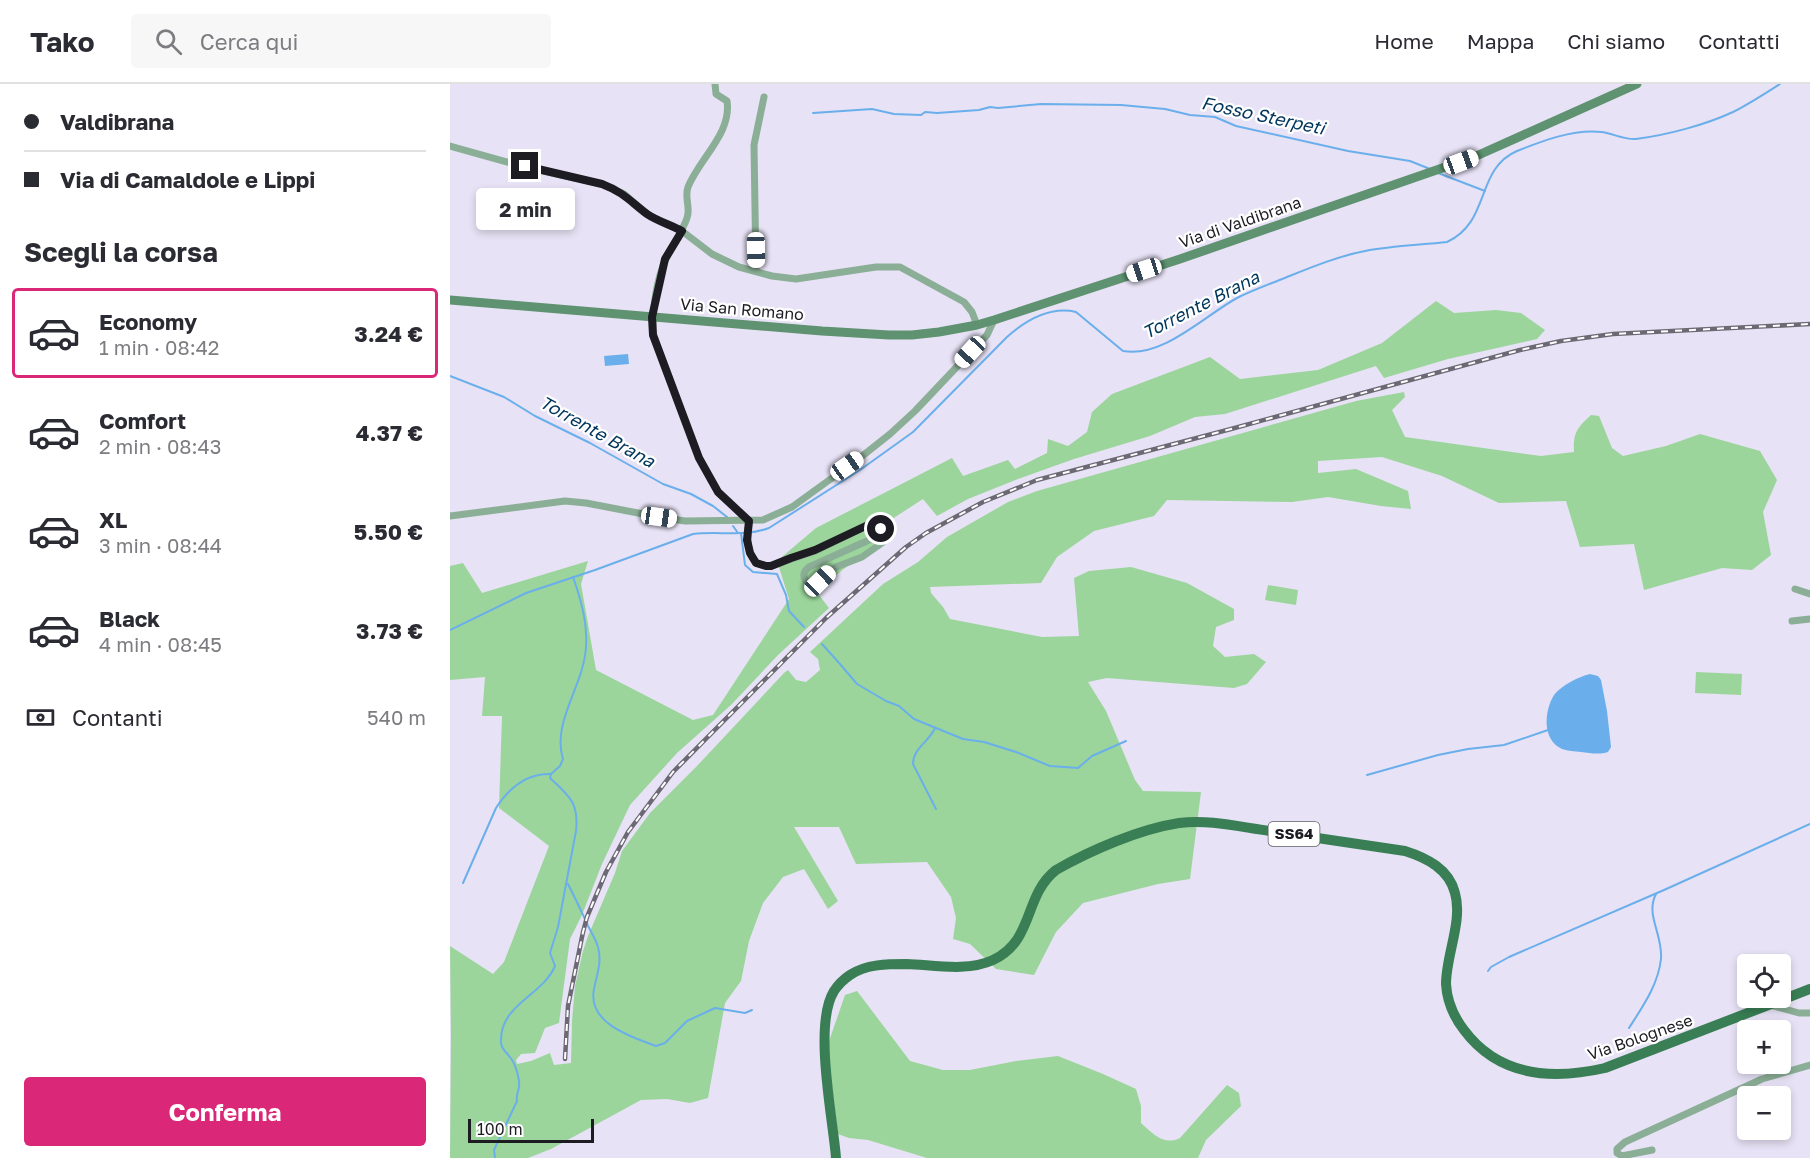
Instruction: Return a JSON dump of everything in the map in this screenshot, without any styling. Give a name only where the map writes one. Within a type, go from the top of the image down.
[{"type":"main road","name":"Via Bolognese","points":[[836,1158],[824,1037],[828,1005],[833,992],[842,982],[851,974],[873,966],[909,964],[955,966],[978,965],[991,961],[1016,942],[1023,932],[1037,892],[1056,870],[1129,837],[1151,829],[1180,823],[1207,823],[1405,851],[1435,864],[1451,882],[1457,904],[1447,976],[1447,994],[1453,1012],[1467,1034],[1484,1051],[1499,1061],[1515,1067],[1556,1075],[1605,1068],[1762,1008]]},
{"type":"main road","name":"Via Bolognese","points":[[1791,997],[1810,989]]},
{"type":"street","points":[[715,84],[717,95],[727,101],[726,120],[721,133],[702,160],[688,187],[686,198],[689,212],[682,231],[665,259],[652,317],[653,335],[699,458],[718,492],[749,521]]},
{"type":"street","name":"Via di Valdibrana","points":[[994,320],[1180,259],[1465,160],[1637,84]]},
{"type":"street","points":[[756,271],[754,145],[764,97]]},
{"type":"street","points":[[450,146],[602,184],[624,194],[648,214],[682,231],[718,257],[739,267],[796,279],[876,267],[900,267],[967,304],[977,325]]},
{"type":"street","name":"Via San Romano","points":[[450,300],[889,335],[939,332],[994,320]]},
{"type":"street","points":[[450,516],[565,501],[686,521],[763,520],[792,507],[890,434],[987,335],[994,320]]},
{"type":"street","points":[[749,521],[747,540],[750,553],[756,563],[766,566],[815,550],[870,524],[880,526],[881,532],[878,536],[806,569],[803,576],[811,584],[818,583],[836,567],[862,557],[882,543]]},
{"type":"street","points":[[1795,588],[1810,594]]},
{"type":"street","points":[[1792,621],[1810,619]]},
{"type":"street","points":[[1781,1008],[1799,1013],[1810,1013]]},
{"type":"street","points":[[1652,1150],[1622,1156],[1617,1153],[1617,1149],[1625,1142],[1762,1079],[1810,1065]]},
{"type":"green space","points":[[1436,301],[1454,313],[1496,310],[1521,313],[1545,330],[1537,339],[1448,359],[1384,378],[1376,366],[1225,414],[1195,417],[1150,436],[1018,479],[968,499],[937,516],[923,499],[889,521],[883,538],[816,591],[829,608],[778,655],[731,705],[677,753],[630,805],[570,939],[559,1023],[545,1028],[535,1053],[521,1054],[516,1060],[517,1064],[550,1053],[554,1065],[571,1063],[575,986],[583,951],[622,851],[650,813],[784,673],[788,670],[796,680],[806,682],[820,670],[818,659],[810,652],[883,584],[918,562],[947,537],[1008,502],[1037,491],[1356,401],[1404,392],[1405,397],[1392,410],[1405,437],[1541,456],[1574,452],[1577,431],[1591,415],[1599,416],[1612,448],[1623,456],[1666,446],[1700,434],[1760,451],[1777,480],[1763,512],[1771,555],[1752,570],[1722,568],[1644,590],[1634,544],[1580,547],[1566,501],[1499,503],[1442,476],[1382,457],[1318,461],[1318,473],[1356,469],[1408,491],[1411,509],[1328,497],[1292,502],[1167,500],[1154,516],[1094,531],[1057,557],[1041,583],[930,587],[931,593],[950,619],[1042,637],[1079,636],[1074,578],[1089,571],[1131,567],[1187,583],[1234,609],[1234,620],[1216,627],[1213,646],[1225,657],[1254,654],[1266,662],[1247,684],[1234,688],[1107,678],[1088,682],[1106,711],[1135,780],[1143,791],[1201,792],[1190,879],[1158,884],[1083,903],[1056,932],[1034,975],[996,969],[970,944],[953,939],[956,918],[951,897],[927,862],[856,864],[839,827],[794,827],[838,901],[828,909],[804,869],[783,877],[763,903],[749,941],[741,981],[725,1003],[708,1098],[690,1103],[667,1099],[641,1100],[551,1149],[528,1158],[450,1158],[450,946],[493,974],[504,962],[549,846],[499,808],[502,716],[482,716],[485,677],[450,680],[450,566],[463,563],[482,593],[588,561],[581,584],[596,670],[693,720],[713,715],[789,599],[777,561],[816,528],[952,458],[963,476],[1008,460],[1015,469],[1047,453],[1048,439],[1068,446],[1087,432],[1092,412],[1112,394],[1210,357],[1240,379],[1318,370],[1382,343]]},
{"type":"green space","points":[[1268,585],[1298,590],[1296,605],[1265,600]]},
{"type":"green space","points":[[1696,672],[1742,674],[1741,695],[1695,693]]},
{"type":"green space","points":[[857,991],[910,1061],[943,1070],[970,1070],[1058,1056],[1136,1089],[1141,1106],[1141,1123],[1154,1135],[1164,1140],[1180,1138],[1227,1085],[1239,1093],[1241,1106],[1206,1140],[1198,1158],[927,1158],[868,1140],[849,1138],[838,1134],[827,1047],[845,995]]},
{"type":"water","points":[[628,354],[629,364],[605,366],[604,356]]},
{"type":"water","points":[[1590,674],[1598,676],[1601,680],[1607,711],[1611,747],[1605,753],[1562,749],[1551,739],[1548,732],[1548,709],[1554,695],[1570,682]]},
{"type":"waterway","name":"Torrente Brana","points":[[450,630],[526,593],[693,534],[741,533],[769,528],[860,470],[913,432],[1007,337],[1038,316],[1057,311],[1076,312],[1123,351],[1153,348],[1183,334],[1237,298],[1326,262],[1375,249],[1447,242],[1461,233],[1471,222],[1495,170],[1504,159],[1517,151],[1547,140],[1580,132],[1601,132],[1632,139],[1673,132],[1733,112],[1780,84]]},
{"type":"waterway","name":"Fosso Sterpeti","points":[[813,113],[872,109],[894,114],[921,115],[925,112],[937,113],[1041,104],[1121,105],[1215,117],[1236,126],[1348,151],[1410,161],[1430,169]]},
{"type":"waterway","name":"Fosso Sterpeti","points":[[1438,173],[1485,191]]},
{"type":"waterway","name":"Torrente Brana","points":[[450,376],[504,397],[663,484],[691,494],[727,517]]},
{"type":"waterway","name":"Torrente Brana","points":[[733,526],[738,533]]},
{"type":"waterway","points":[[741,533],[745,565],[753,572],[777,574],[786,595],[789,611],[804,627]]},
{"type":"waterway","points":[[463,883],[501,801],[513,788],[526,779],[551,774],[560,766],[563,759],[561,747],[563,723],[580,676],[586,643],[583,610],[573,577]]},
{"type":"waterway","points":[[822,644],[857,684],[899,706],[914,719],[963,739],[984,742],[1050,766],[1078,768],[1092,756],[1126,741]]},
{"type":"waterway","points":[[935,728],[918,749],[913,764],[936,809]]},
{"type":"waterway","points":[[1367,775],[1438,755],[1504,745],[1548,730]]},
{"type":"waterway","points":[[495,1158],[494,1150],[517,1101],[519,1087],[515,1066],[502,1046],[503,1028],[515,1008],[542,985],[555,966],[550,953],[558,927],[576,831],[574,806],[567,795],[550,778],[551,774]]},
{"type":"waterway","points":[[1488,971],[1509,957],[1810,824]]},
{"type":"waterway","points":[[568,884],[598,947],[599,963],[594,989],[597,1011],[613,1027],[656,1046],[665,1043],[687,1021],[715,1008],[745,1013],[752,1010]]},
{"type":"waterway","points":[[1629,1028],[1649,995],[1659,969],[1660,941],[1652,909],[1656,894]]},
{"type":"railway","points":[[565,1059],[568,1006],[587,917],[606,872],[628,832],[673,772],[826,618],[906,547],[926,533],[983,502],[1037,480],[1520,350],[1561,341],[1613,334],[1810,324]]},
{"type":"route","points":[[525,166],[614,188],[648,214],[682,231],[665,259],[652,317],[653,335],[699,458],[718,492],[749,521],[747,540],[750,553],[756,563],[771,566],[815,550],[870,524],[878,524],[881,529]]}]
